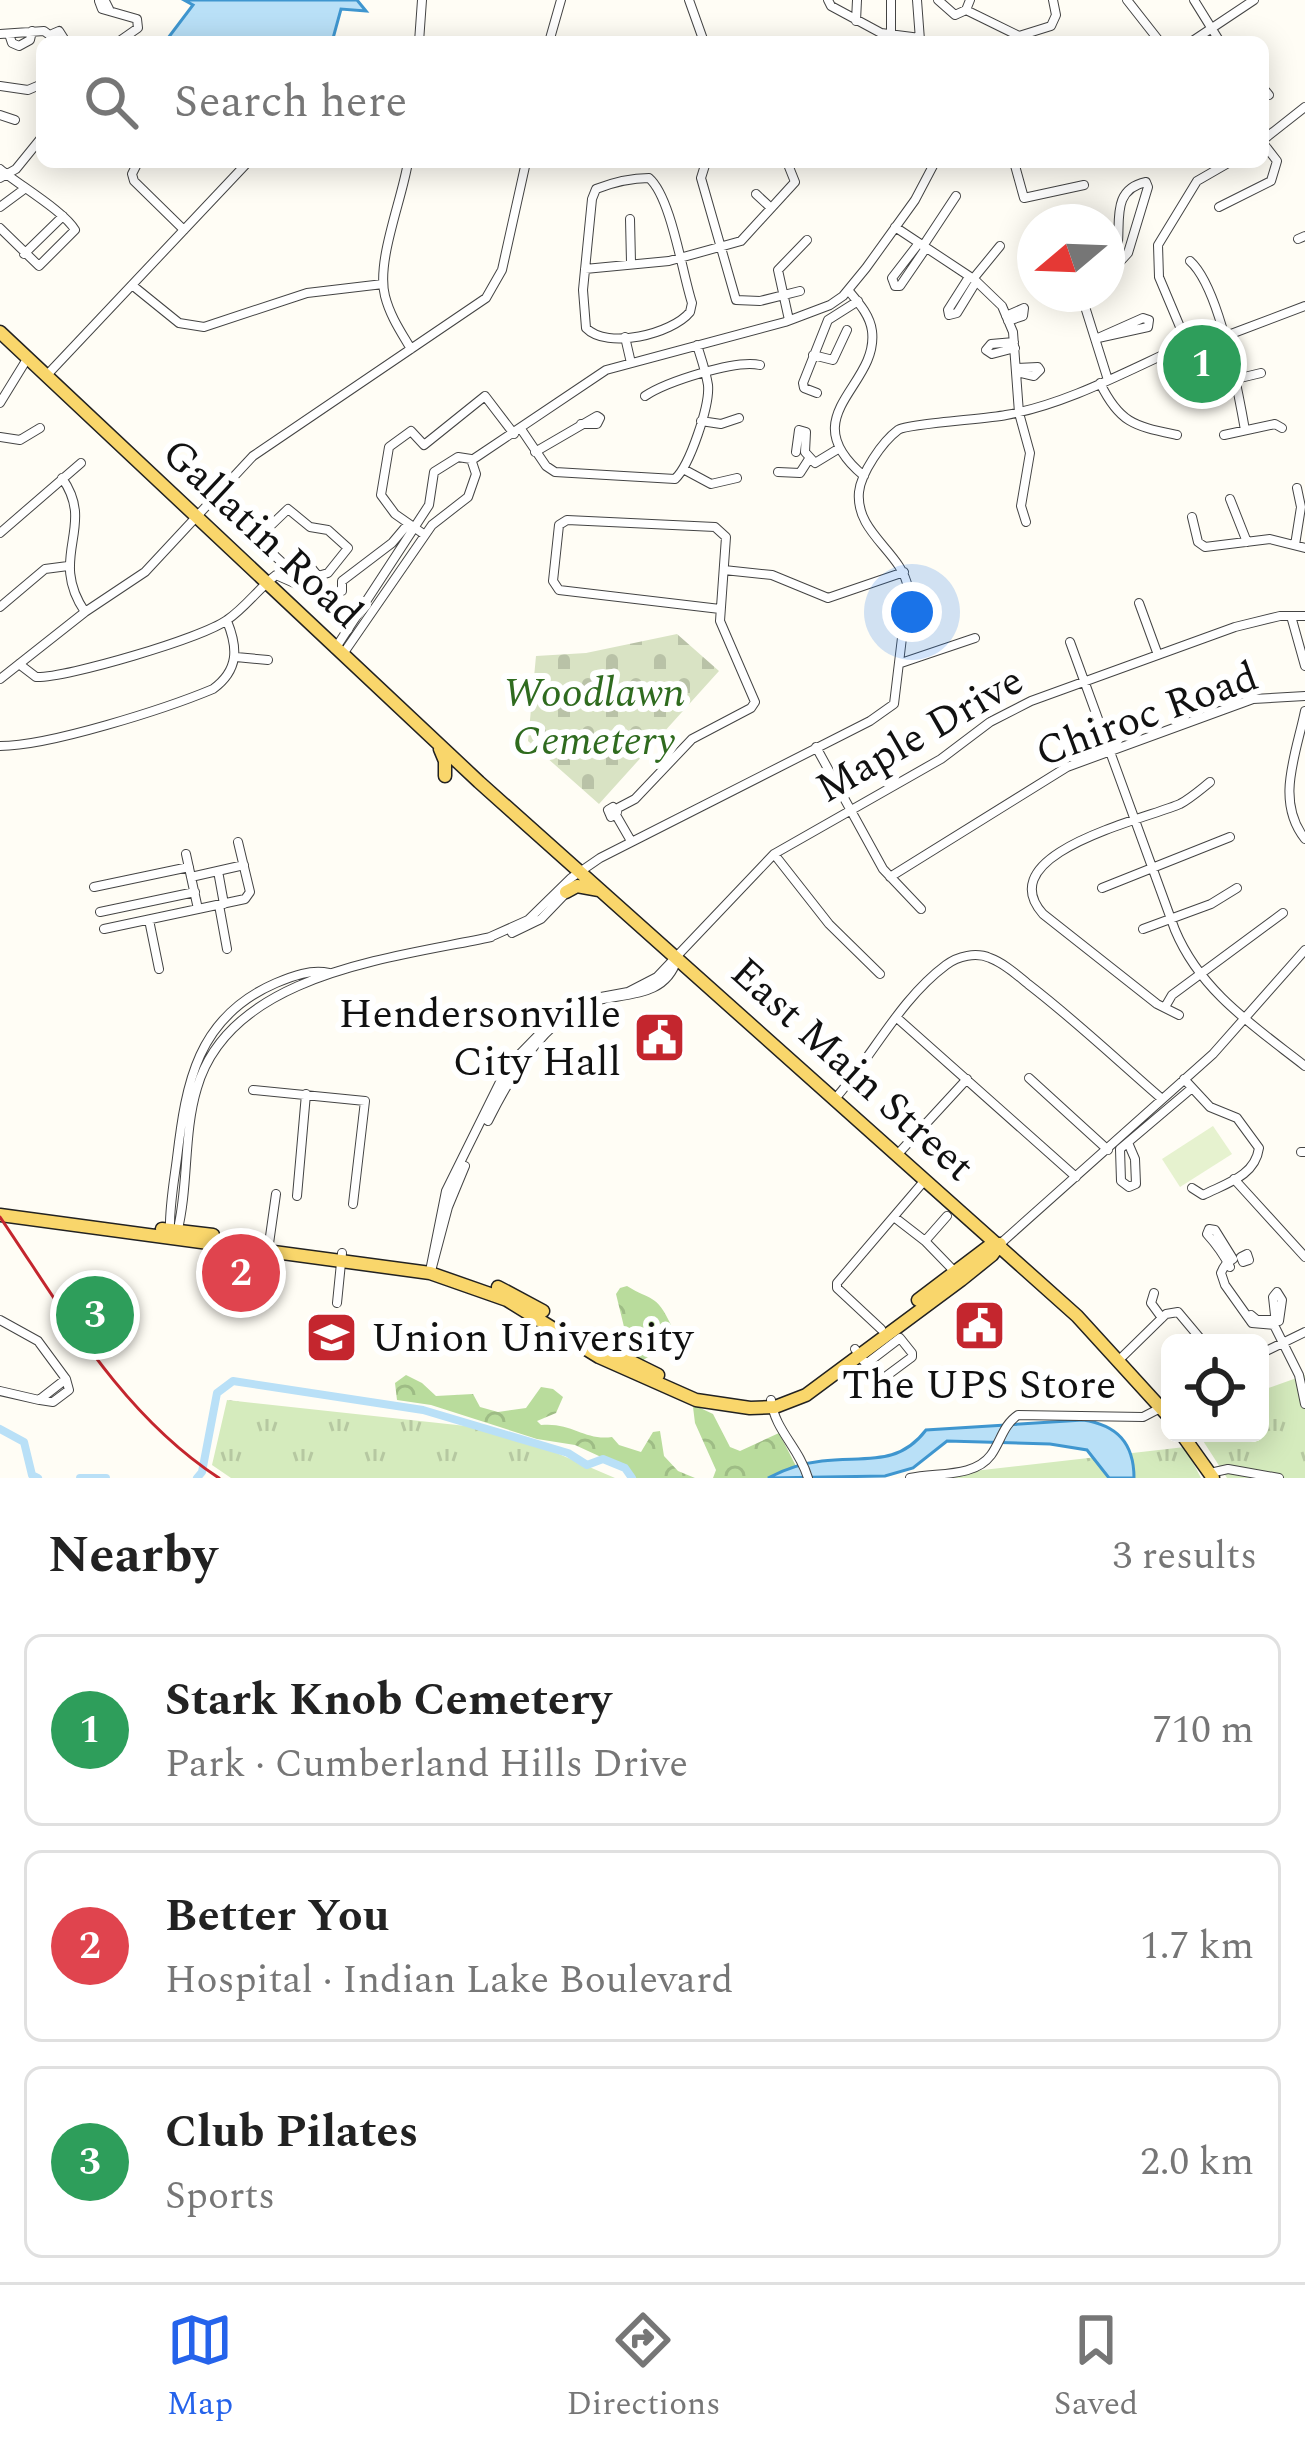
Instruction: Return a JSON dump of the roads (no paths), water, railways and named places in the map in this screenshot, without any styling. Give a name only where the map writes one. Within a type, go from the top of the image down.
[{"type":"main road","name":"Gallatin Road","points":[[0,332],[476,780]]},
{"type":"main road","points":[[321,635],[333,638],[346,632]]},
{"type":"main road","points":[[436,743],[446,761],[443,777],[476,780],[600,890]]},
{"type":"main road","points":[[561,855],[567,886],[600,890]]},
{"type":"main road","name":"East Main Street","points":[[600,890],[629,917],[633,934],[646,933],[677,959],[1000,1244],[1161,1403]]},
{"type":"main road","points":[[819,1086],[838,1090],[846,1086]]},
{"type":"main road","points":[[945,1196],[947,1216],[964,1214],[982,1241],[980,1253]]},
{"type":"main road","points":[[0,1211],[431,1268],[514,1294],[651,1376],[720,1398],[771,1404],[860,1356],[920,1304]]},
{"type":"main road","points":[[959,1276],[980,1253],[1000,1244]]},
{"type":"main road","points":[[860,1356],[881,1329],[992,1255],[1000,1244]]},
{"type":"main road","points":[[1189,1442],[1216,1473]]},
{"type":"street","points":[[419,36],[422,0]]},
{"type":"street","points":[[550,36],[561,0]]},
{"type":"street","points":[[689,0],[702,36]]},
{"type":"street","points":[[828,0],[856,21],[897,36]]},
{"type":"street","points":[[856,21],[857,0]]},
{"type":"street","points":[[891,0],[891,35]]},
{"type":"street","points":[[917,0],[920,36]]},
{"type":"street","points":[[938,0],[955,15],[966,10],[970,0]]},
{"type":"street","points":[[966,10],[1024,35],[1051,26],[1056,15],[1053,0]]},
{"type":"street","points":[[1127,0],[1155,36]]},
{"type":"street","points":[[1193,0],[1216,36]]},
{"type":"street","points":[[1199,36],[1253,0]]},
{"type":"street","points":[[109,9],[137,19],[138,28],[127,36]]},
{"type":"street","points":[[5,34],[32,31],[49,36]]},
{"type":"street","points":[[0,86],[36,87]]},
{"type":"street","points":[[1269,137],[1305,107]]},
{"type":"street","points":[[0,115],[16,120]]},
{"type":"street","points":[[2,174],[16,169],[36,144]]},
{"type":"street","points":[[1220,207],[1223,201],[1271,181],[1276,161],[1269,151]]},
{"type":"street","points":[[135,168],[134,181],[184,230]]},
{"type":"street","points":[[46,376],[242,168]]},
{"type":"street","points":[[407,168],[383,284],[392,316],[411,349]]},
{"type":"street","points":[[0,680],[85,612],[145,572],[253,456],[457,320],[495,286],[525,168]]},
{"type":"street","points":[[704,168],[701,178],[736,300],[760,302],[800,291]]},
{"type":"street","points":[[584,268],[678,258],[740,242],[795,182],[789,168]]},
{"type":"street","points":[[472,460],[606,370],[830,305],[848,290],[896,227],[931,168]]},
{"type":"street","points":[[1015,168],[1024,198],[1084,185]]},
{"type":"street","points":[[174,1233],[195,1099],[209,1058],[233,1028],[265,1002],[329,973],[522,931],[541,919],[581,872],[884,714],[894,704],[908,601],[904,572],[862,514],[859,489],[864,476],[903,427],[1019,413],[1178,348],[1184,334],[1159,277],[1158,244],[1197,182],[1220,168]]},
{"type":"street","points":[[0,228],[32,262],[44,265],[75,230],[63,216],[2,174]]},
{"type":"street","points":[[649,178],[656,184],[678,258],[692,303],[686,319],[611,341],[588,333],[584,268],[596,189],[649,178]]},
{"type":"street","points":[[1146,182],[1128,253],[1107,273],[1118,255],[1116,219],[1121,200],[1136,184],[1146,182]]},
{"type":"street","points":[[0,207],[23,190]]},
{"type":"street","points":[[755,194],[771,208]]},
{"type":"street","points":[[923,246],[892,278],[895,286],[900,286],[956,196]]},
{"type":"street","points":[[24,254],[63,216]]},
{"type":"street","points":[[630,219],[631,262]]},
{"type":"street","points":[[896,227],[973,279],[1002,306],[1015,345],[1019,413],[1031,462],[1021,506],[1025,523]]},
{"type":"street","points":[[789,320],[778,270],[807,240]]},
{"type":"street","points":[[973,279],[1000,246]]},
{"type":"street","points":[[1190,261],[1202,276],[1223,337],[1245,430]]},
{"type":"street","points":[[132,285],[175,320],[204,327],[307,293],[383,284]]},
{"type":"street","points":[[848,290],[872,326],[873,343],[842,402],[836,434],[838,449],[864,476]]},
{"type":"street","points":[[817,393],[803,386],[828,320],[858,302]]},
{"type":"street","points":[[1223,337],[1305,306]]},
{"type":"street","points":[[1088,312],[1108,380]]},
{"type":"street","points":[[1089,312],[1110,405],[1125,421],[1177,435]]},
{"type":"street","points":[[1143,318],[1149,320],[1145,328],[1098,338],[1143,318]]},
{"type":"street","points":[[813,355],[832,360],[847,330]]},
{"type":"street","points":[[625,337],[631,363]]},
{"type":"street","points":[[425,535],[381,495],[389,447],[411,431],[424,445],[485,396],[546,466],[563,474],[675,479],[685,470],[708,398],[697,345]]},
{"type":"street","points":[[0,403],[28,358]]},
{"type":"street","points":[[645,396],[657,388],[749,362],[760,365]]},
{"type":"street","points":[[1235,379],[1261,373]]},
{"type":"street","points":[[700,421],[721,424],[740,418]]},
{"type":"street","points":[[535,452],[581,424]]},
{"type":"street","points":[[1223,435],[1275,424],[1282,428]]},
{"type":"street","points":[[0,437],[20,440],[40,428]]},
{"type":"street","points":[[778,472],[800,472],[809,460],[804,430],[796,434],[796,452]]},
{"type":"street","points":[[809,460],[819,464],[838,449]]},
{"type":"street","points":[[339,652],[425,535],[468,497],[475,485],[472,460],[458,457],[434,472],[429,505],[392,543],[342,580],[342,591]]},
{"type":"street","points":[[0,533],[81,463]]},
{"type":"street","points":[[685,470],[711,484],[737,478]]},
{"type":"street","points":[[62,478],[75,504],[68,566],[72,593],[85,612]]},
{"type":"street","points":[[1192,517],[1202,546],[1270,538],[1300,547],[1297,488]]},
{"type":"street","points":[[1230,499],[1247,542]]},
{"type":"street","points":[[20,664],[36,677],[61,675],[201,632],[226,620],[276,575],[301,586],[328,573],[348,548],[328,530],[310,527],[288,509],[260,542],[289,569],[309,566],[318,576]]},
{"type":"street","points":[[632,842],[616,812],[635,799],[692,739],[754,705],[755,695],[722,630],[726,537],[715,527],[567,520],[558,528],[553,581],[559,590],[720,610]]},
{"type":"street","points":[[339,652],[346,632],[411,526]]},
{"type":"street","points":[[0,607],[45,569],[68,566]]},
{"type":"street","points":[[724,570],[766,574],[828,598],[904,572]]},
{"type":"street","points":[[1139,603],[1158,655]]},
{"type":"street","points":[[1292,616],[1305,666]]},
{"type":"street","name":"Maple Drive","points":[[431,1268],[445,1206],[460,1169],[513,1066],[576,1008],[596,998],[629,994],[661,982],[774,854],[941,759],[990,722],[1031,701],[1247,623],[1305,616]]},
{"type":"street","points":[[0,746],[21,745],[190,699],[221,684],[236,657],[236,642],[226,620]]},
{"type":"street","points":[[901,663],[975,638]]},
{"type":"street","points":[[1070,642],[1171,919],[1199,974],[1244,1018],[1305,1066]]},
{"type":"street","points":[[236,657],[268,660]]},
{"type":"street","name":"Chiroc Road","points":[[890,877],[1047,778],[1253,699],[1305,696]]},
{"type":"street","points":[[1305,711],[1296,764],[1286,789],[1292,820],[1305,839]]},
{"type":"street","points":[[816,747],[890,877],[921,909]]},
{"type":"street","points":[[1179,1015],[1043,914],[1033,892],[1034,876],[1047,860],[1070,846],[1181,803],[1210,782]]},
{"type":"street","points":[[1102,888],[1231,837]]},
{"type":"street","points":[[104,929],[249,896],[238,842]]},
{"type":"street","points":[[187,854],[198,910]]},
{"type":"street","points":[[774,854],[829,924],[880,974]]},
{"type":"street","points":[[94,887],[244,865]]},
{"type":"street","points":[[218,871],[227,949]]},
{"type":"street","points":[[1143,929],[1211,904],[1237,888]]},
{"type":"street","points":[[100,912],[195,892]]},
{"type":"street","points":[[1165,1007],[1172,995],[1283,913]]},
{"type":"street","points":[[149,920],[159,969]]},
{"type":"street","points":[[1129,1144],[1136,1184],[1129,1186],[1121,1181],[1120,1149],[1305,950]]},
{"type":"street","points":[[834,1100],[868,1060],[896,1016],[949,963],[967,956],[989,957],[1058,1007],[1162,1099]]},
{"type":"street","points":[[896,1016],[1076,1177]]},
{"type":"street","points":[[1029,1078],[1108,1150]]},
{"type":"street","points":[[897,1155],[967,1079]]},
{"type":"street","points":[[1184,1079],[1210,1106],[1237,1118],[1256,1141],[1256,1163],[1249,1173],[1203,1195],[1192,1188]]},
{"type":"street","points":[[1000,1244],[1108,1150],[1192,1088]]},
{"type":"street","points":[[253,1090],[365,1101],[353,1204]]},
{"type":"street","points":[[297,1196],[306,1094]]},
{"type":"street","points":[[881,1329],[837,1283],[926,1179]]},
{"type":"street","points":[[1234,1179],[1305,1257]]},
{"type":"street","points":[[262,1293],[276,1194]]},
{"type":"street","points":[[925,1240],[947,1216]]},
{"type":"street","points":[[894,1217],[925,1240],[959,1276]]},
{"type":"street","points":[[337,1303],[342,1257]]},
{"type":"street","points":[[1235,1262],[1221,1273],[1252,1320],[1275,1320],[1304,1388],[1305,1405]]},
{"type":"street","points":[[1154,1294],[1151,1303],[1162,1318]]},
{"type":"street","points":[[1120,1359],[1162,1318],[1178,1312],[1196,1334]]},
{"type":"street","points":[[0,1320],[38,1341],[66,1379],[39,1400],[0,1391]]},
{"type":"street","points":[[1269,1350],[1305,1332]]},
{"type":"street","points":[[900,1338],[912,1353],[912,1358],[881,1380],[860,1356],[900,1338]]},
{"type":"street","points":[[771,1404],[808,1478]]},
{"type":"street","points":[[910,1478],[973,1472],[985,1464],[1007,1424],[1018,1415],[1143,1417],[1161,1412]]},
{"type":"street","points":[[1216,1473],[1234,1478]]},
{"type":"street","points":[[1216,1473],[1280,1478]]},
{"type":"water","points":[[184,0],[357,0],[366,11],[341,9],[334,36],[170,36],[193,5]]},
{"type":"water","points":[[1083,1420],[1105,1426],[1121,1438],[1131,1455],[1134,1478],[1109,1478],[1087,1450],[1050,1444],[947,1441],[913,1468],[885,1476],[768,1478],[815,1462],[892,1455],[926,1430]]},
{"type":"waterway","points":[[197,1478],[217,1393],[233,1381],[423,1410],[568,1453],[587,1465],[603,1459],[625,1468],[632,1478]]},
{"type":"waterway","points":[[0,1429],[24,1442],[32,1475],[38,1478]]},
{"type":"waterway","points":[[80,1478],[106,1478]]},
{"type":"railway","points":[[0,1217],[124,1392],[184,1452],[219,1478]]},
{"type":"place","name":"Stark Knob Cemetery","points":[[1202,364]]},
{"type":"place","name":"Hendersonville City Hall","points":[[660,1038]]},
{"type":"place","name":"Better You","points":[[241,1273]]},
{"type":"place","name":"Club Pilates","points":[[95,1315]]},
{"type":"place","name":"The UPS Store","points":[[979,1326]]},
{"type":"place","name":"Union University","points":[[332,1338]]},
{"type":"park label","name":"Woodlawn Cemetery","points":[[594,717]]}]
